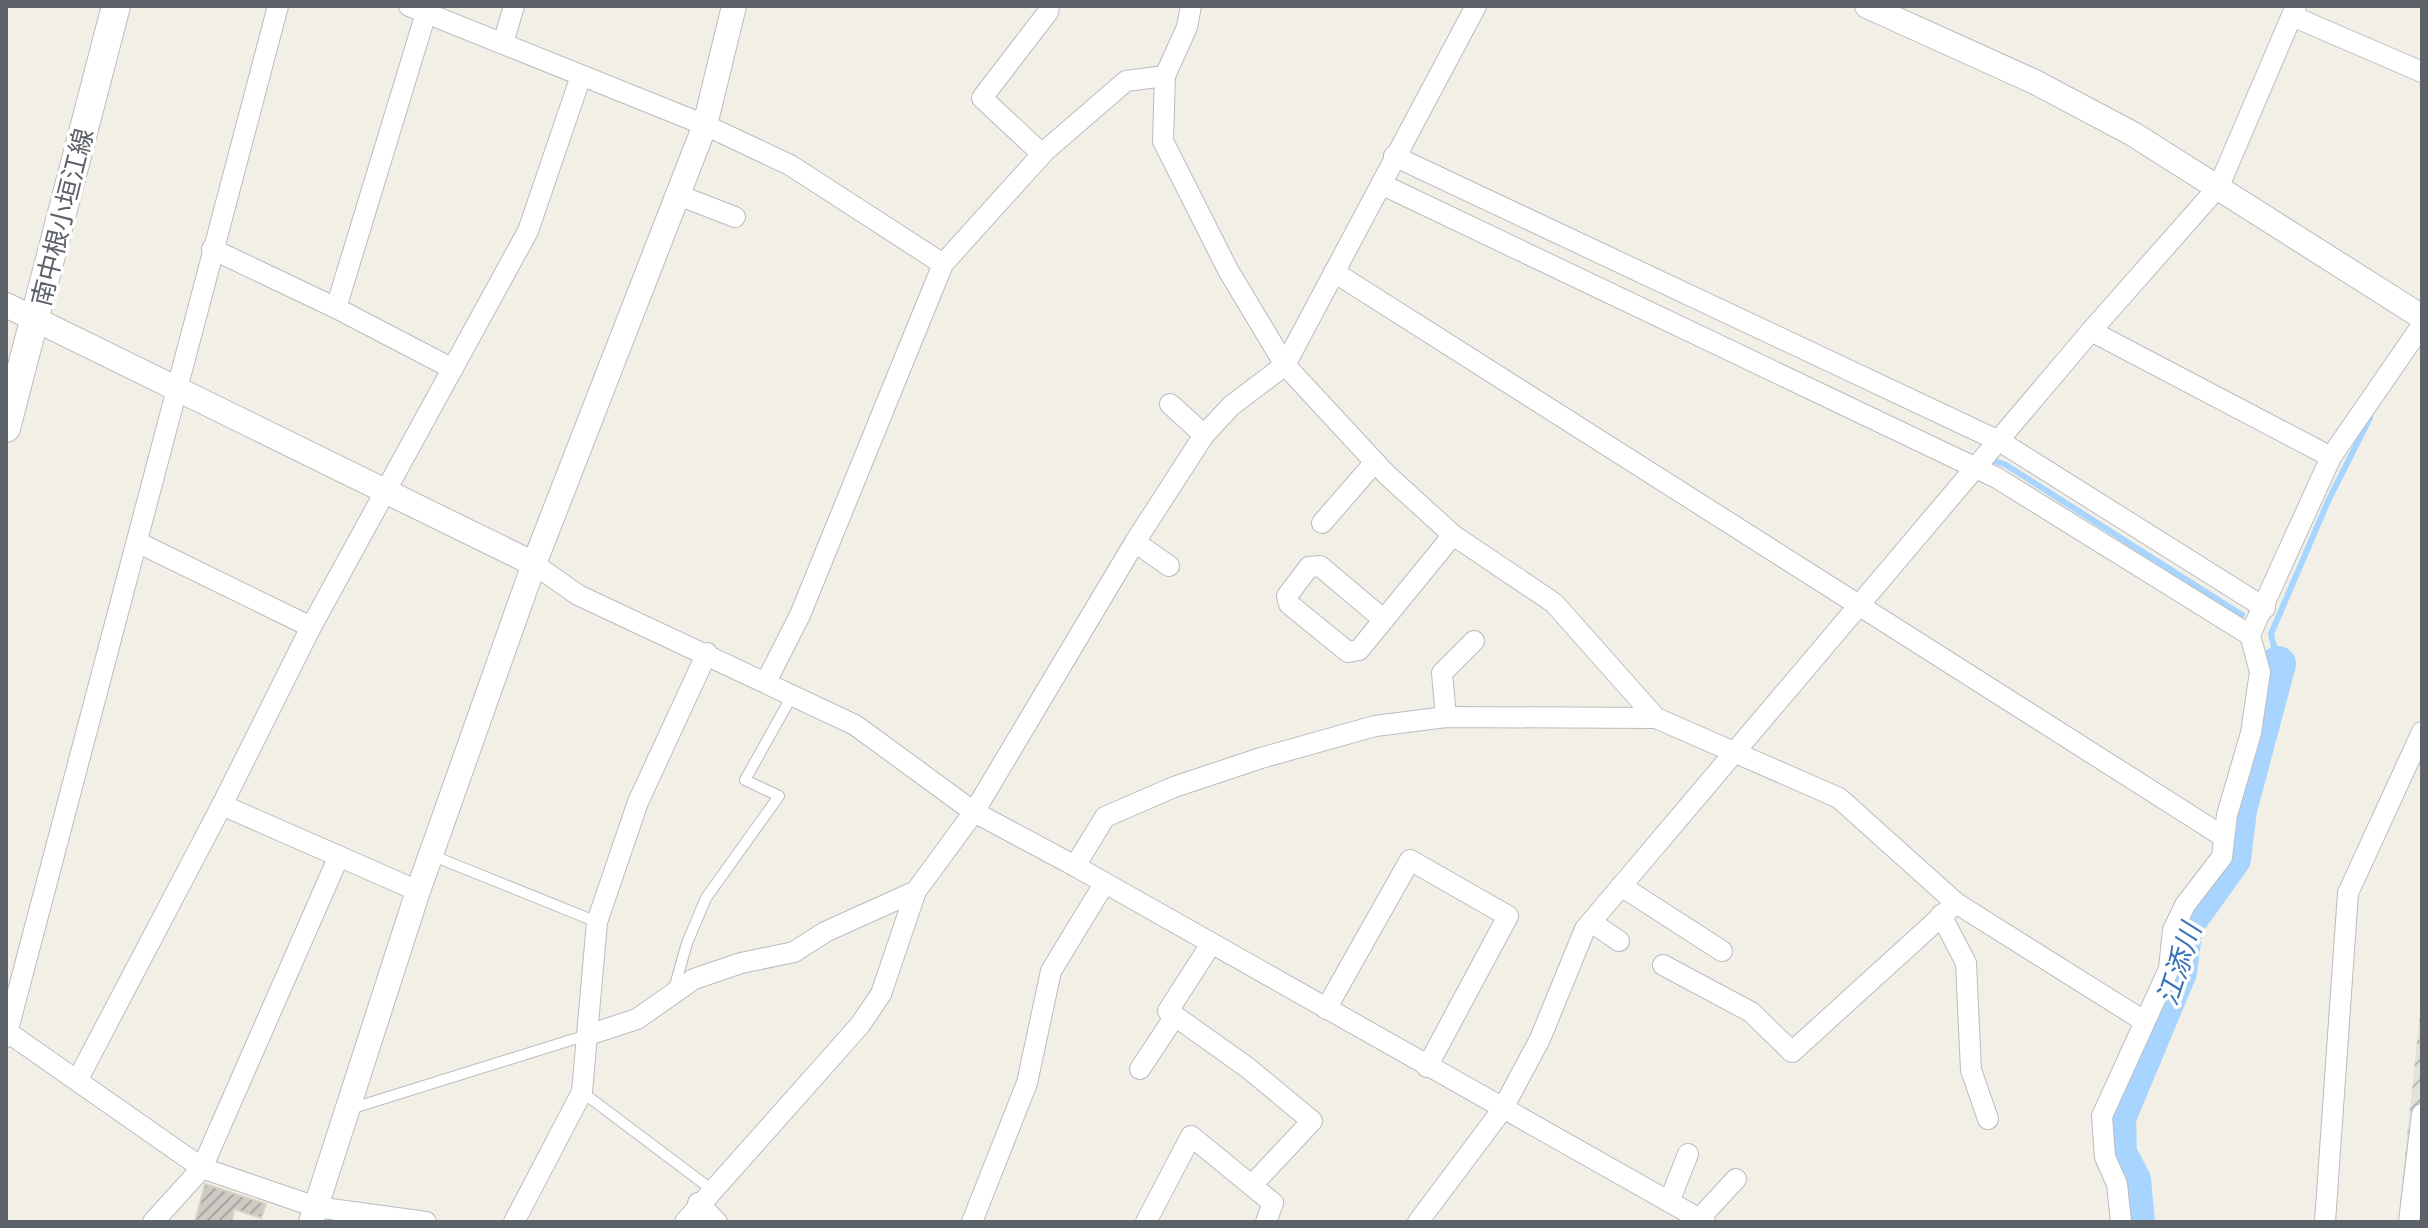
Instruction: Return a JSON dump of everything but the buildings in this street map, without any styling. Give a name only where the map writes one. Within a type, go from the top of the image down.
[{"type":"main road","name":"南中根小垣江線","points":[[6,428],[116,6]]},
{"type":"street","points":[[278,6],[6,1033],[78,1079],[202,1168],[314,1214],[426,1222]]},
{"type":"street","points":[[503,43],[514,6]]},
{"type":"street","points":[[314,1214],[418,891],[534,564],[705,125],[734,6]]},
{"type":"street","points":[[1042,154],[982,98],[1048,12],[1049,6]]},
{"type":"street","points":[[1191,6],[1187,27],[1165,76],[1163,141],[1228,270],[1285,365],[1375,462],[1453,535],[1554,603],[1656,718]]},
{"type":"street","points":[[685,1222],[860,1025],[881,994],[916,891],[974,812],[1135,542],[1204,435],[1231,406],[1285,365],[1476,6]]},
{"type":"street","points":[[1867,6],[2035,82],[2133,134],[2422,317]]},
{"type":"street","points":[[336,308],[418,9],[705,125],[790,165],[943,264]]},
{"type":"street","points":[[1418,1222],[1502,1110],[1540,1039],[1591,922],[2091,331],[2219,186],[2294,11],[2422,72]]},
{"type":"street","points":[[78,1079],[222,805],[311,627],[528,231],[581,76]]},
{"type":"street","points":[[766,682],[800,615],[943,264],[1042,154],[1126,81],[1165,76]]},
{"type":"street","points":[[1394,156],[1998,444],[2265,608]]},
{"type":"street","points":[[1381,184],[1997,478],[2250,635],[2260,672],[2251,733],[2227,815],[2222,857],[2185,905],[2173,930],[2169,969],[2102,1116],[2105,1157],[2117,1184],[2121,1222]]},
{"type":"street","points":[[678,195],[735,217]]},
{"type":"street","points":[[212,249],[336,308],[453,369]]},
{"type":"street","points":[[1334,272],[2224,837]]},
{"type":"street","points":[[6,305],[534,564],[578,595],[855,725],[974,812],[1702,1220],[1736,1179]]},
{"type":"street","points":[[2250,635],[2265,608],[2331,457],[2422,325]]},
{"type":"street","points":[[2091,331],[2331,457]]},
{"type":"street","points":[[1170,404],[1204,435]]},
{"type":"street","points":[[1322,523],[1375,462]]},
{"type":"street","points":[[1384,620],[1320,566],[1309,567],[1287,596],[1289,604],[1348,652],[1359,650],[1384,620],[1453,535]]},
{"type":"street","points":[[137,542],[311,627]]},
{"type":"street","points":[[1135,542],[1169,566]]},
{"type":"street","points":[[1446,717],[1442,673],[1474,641]]},
{"type":"street","points":[[514,1222],[582,1092],[597,922],[638,802],[707,653]]},
{"type":"street","points":[[1075,866],[1105,817],[1174,787],[1261,758],[1375,726],[1446,717],[1656,718],[1839,798],[1948,909],[2144,1021]]},
{"type":"street","points":[[2325,1222],[2348,893],[2422,732]]},
{"type":"street","points":[[222,805],[418,891]]},
{"type":"street","points":[[153,1222],[202,1168],[339,856]]},
{"type":"street","points":[[1326,1009],[1410,860],[1476,897],[1508,916],[1427,1067]]},
{"type":"street","points":[[972,1222],[1027,1083],[1051,971],[1104,884]]},
{"type":"street","points":[[1621,886],[1722,951]]},
{"type":"street","points":[[588,1035],[637,1019],[694,979],[741,963],[794,952],[825,932],[916,891]]},
{"type":"street","points":[[1663,965],[1751,1012],[1792,1052],[1948,909]]},
{"type":"street","points":[[1948,909],[1966,963],[1971,1070],[1988,1119]]},
{"type":"street","points":[[1591,922],[1619,941]]},
{"type":"street","points":[[1211,944],[1168,1011],[1248,1068],[1312,1121],[1252,1185]]},
{"type":"street","points":[[1140,1069],[1175,1016]]},
{"type":"street","points":[[2409,1222],[2422,1114]]},
{"type":"street","points":[[1146,1222],[1191,1136],[1273,1203],[1266,1222]]},
{"type":"street","points":[[1669,1202],[1688,1154]]},
{"type":"street","points":[[705,1196],[717,1222]]},
{"type":"lane","points":[[673,992],[687,943],[706,898],[779,796],[745,780],[793,694]]},
{"type":"lane","points":[[431,855],[597,922]]},
{"type":"lane","points":[[348,1109],[588,1035]]},
{"type":"lane","points":[[582,1092],[705,1196]]},
{"type":"shaded area","points":[[2422,995],[2422,1222],[2398,1222]]},
{"type":"waterway","points":[[2278,664],[2271,634],[2329,499],[2370,418]]},
{"type":"waterway","points":[[1989,459],[2006,465],[2242,615]]},
{"type":"waterway","name":"江添川","points":[[2137,1222],[2133,1180],[2119,1153],[2118,1118],[2179,972],[2185,926],[2233,859],[2239,810],[2278,664]]}]
